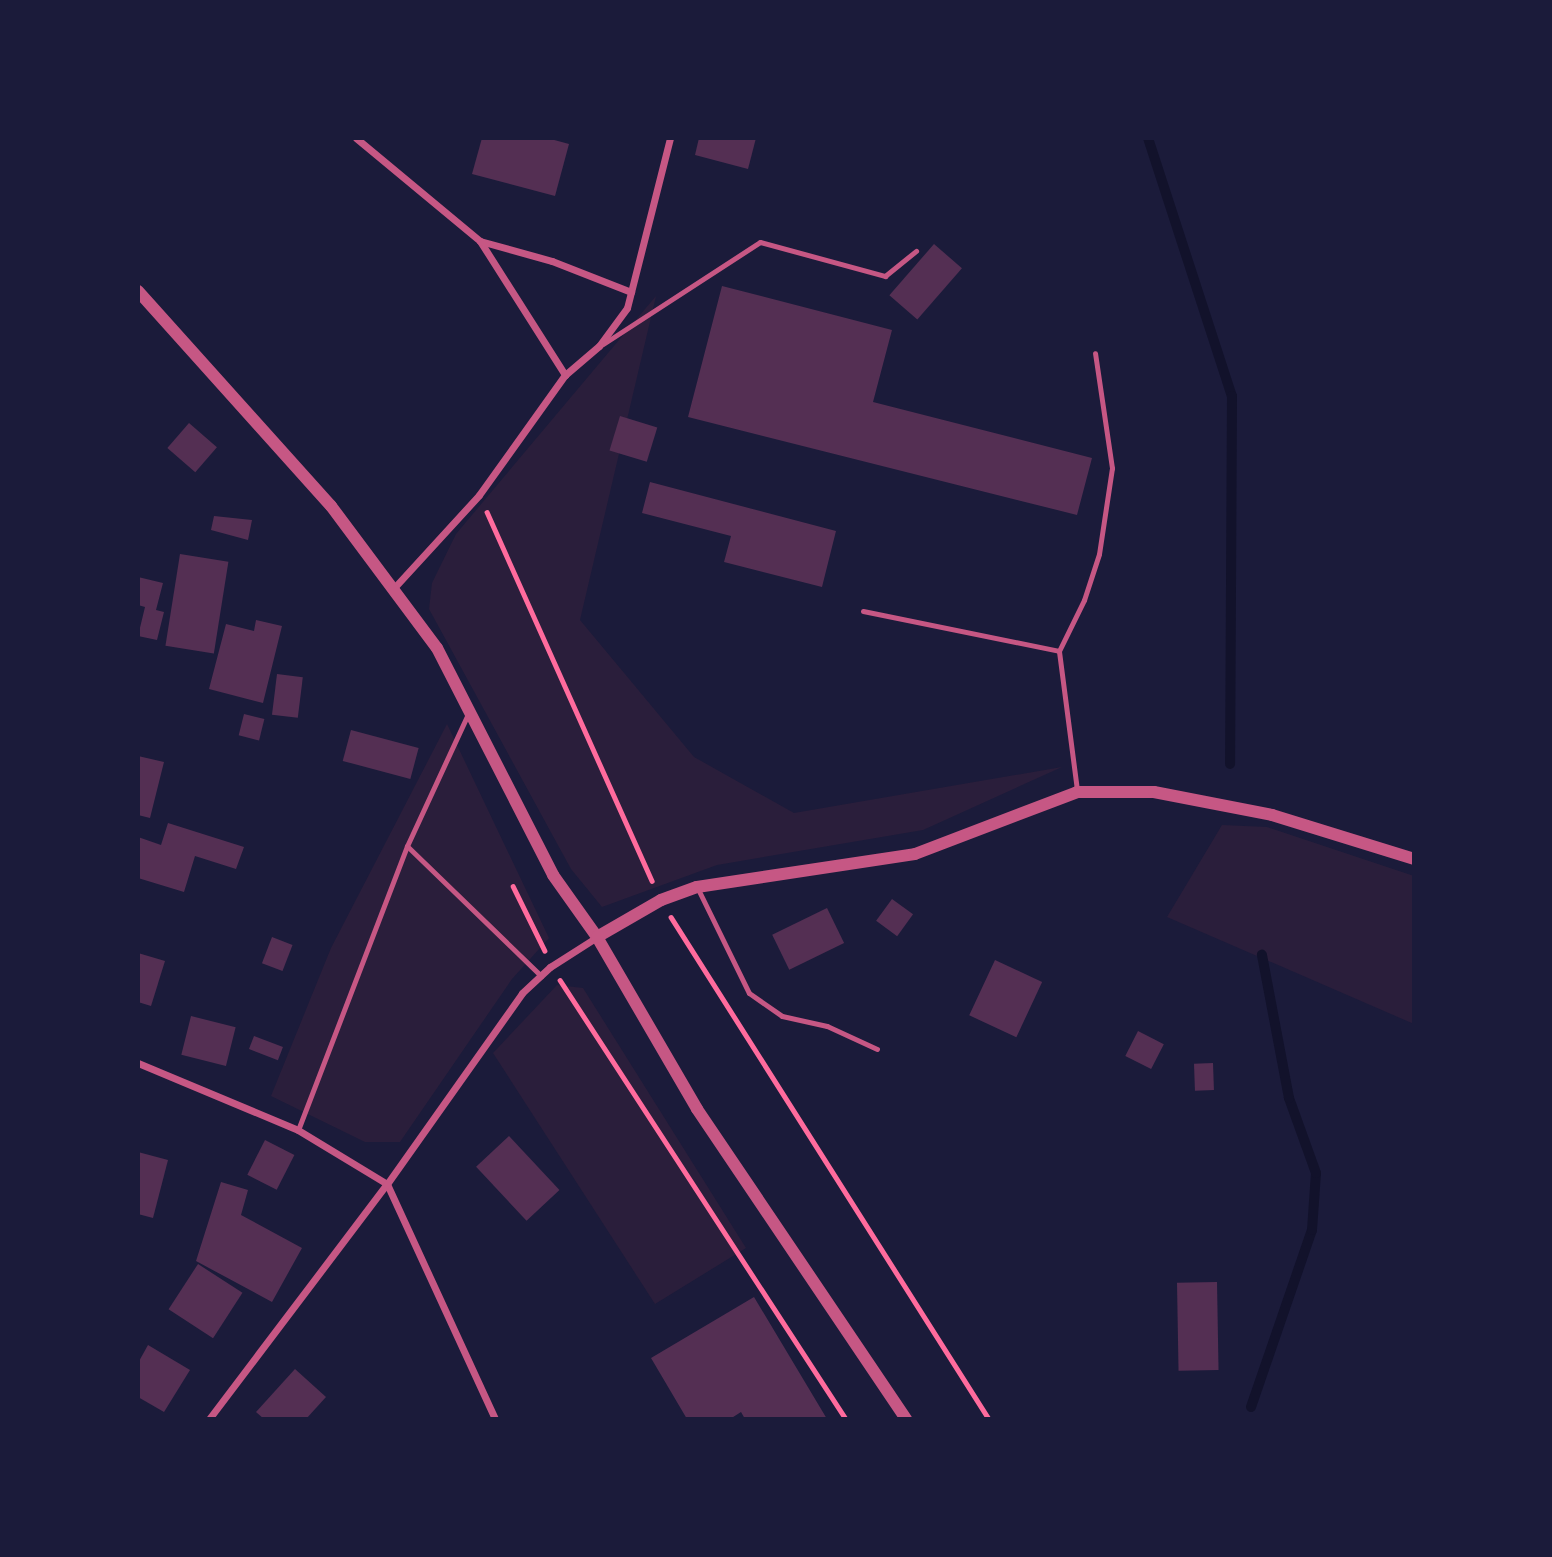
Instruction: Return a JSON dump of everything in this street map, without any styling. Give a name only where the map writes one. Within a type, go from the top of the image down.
[{"type":"street","points":[[356,138],[480,241],[565,375]]},
{"type":"street","points":[[393,589],[479,495],[565,375],[599,346],[627,308],[670,138]]},
{"type":"street","points":[[480,241],[552,261],[631,292]]},
{"type":"street","points":[[138,291],[331,506],[437,648],[553,875],[597,937],[697,1109],[906,1419]]},
{"type":"street","points":[[209,1419],[387,1184],[522,993],[553,965],[661,900],[697,887],[915,854],[1077,792],[1154,792],[1272,815],[1414,859]]},
{"type":"street","points":[[138,1063],[298,1130],[387,1184],[495,1419]]},
{"type":"lane","points":[[599,346],[760,242],[885,276],[916,251]]},
{"type":"lane","points":[[1077,792],[1059,651],[1084,600],[1099,554],[1112,468],[1095,353]]},
{"type":"lane","points":[[863,611],[1059,651]]},
{"type":"lane","points":[[298,1130],[407,846],[470,712]]},
{"type":"lane","points":[[407,846],[541,976]]},
{"type":"lane","points":[[697,887],[749,993],[782,1016],[827,1026],[877,1049]]},
{"type":"path","points":[[513,886],[553,965],[846,1419]]},
{"type":"shaded area","points":[[656,296],[580,620],[694,757],[794,813],[1062,767],[923,830],[717,865],[602,907],[571,869],[429,609],[432,583],[456,534]]},
{"type":"shaded area","points":[[447,724],[549,938],[512,979],[400,1142],[365,1142],[271,1096],[331,948]]},
{"type":"shaded area","points":[[1222,825],[1267,827],[1414,876],[1414,1024],[1167,917]]},
{"type":"shaded area","points":[[557,985],[583,988],[746,1248],[655,1304],[493,1053]]},
{"type":"building","points":[[482,138],[547,138],[569,144],[555,196],[472,174]]},
{"type":"building","points":[[699,138],[756,138],[748,169],[695,155]]},
{"type":"building","points":[[934,244],[962,268],[917,320],[889,295]]},
{"type":"building","points":[[722,286],[892,330],[873,402],[1092,458],[1077,515],[688,417]]},
{"type":"building","points":[[620,416],[657,427],[647,462],[609,450]]},
{"type":"building","points":[[189,423],[217,447],[195,472],[167,448]]},
{"type":"building","points":[[650,482],[836,531],[822,587],[724,562],[731,536],[642,513]]},
{"type":"building","points":[[214,516],[252,520],[248,540],[211,530]]},
{"type":"building","points":[[180,554],[228,562],[214,654],[165,646]]},
{"type":"building","points":[[138,577],[163,583],[156,610],[164,612],[157,640],[138,636],[145,607],[138,605]]},
{"type":"building","points":[[256,620],[282,626],[263,703],[209,689],[226,624],[254,631]]},
{"type":"building","points":[[277,674],[303,677],[298,718],[272,715]]},
{"type":"building","points":[[244,714],[264,719],[259,740],[239,735]]},
{"type":"building","points":[[351,730],[419,748],[410,779],[343,761]]},
{"type":"building","points":[[138,756],[164,762],[150,818],[138,815]]},
{"type":"building","points":[[168,823],[244,847],[236,869],[195,856],[184,892],[138,878],[138,837],[161,845]]},
{"type":"building","points":[[892,899],[913,914],[897,936],[876,921]]},
{"type":"building","points":[[827,908],[844,943],[789,970],[772,935]]},
{"type":"building","points":[[272,937],[293,945],[283,971],[262,963]]},
{"type":"building","points":[[138,953],[165,961],[151,1006],[138,1002]]},
{"type":"building","points":[[995,960],[1042,982],[1016,1037],[969,1015]]},
{"type":"building","points":[[191,1016],[236,1027],[226,1066],[181,1055]]},
{"type":"building","points":[[1138,1031],[1164,1044],[1151,1069],[1125,1056]]},
{"type":"building","points":[[254,1036],[283,1047],[278,1060],[249,1049]]},
{"type":"building","points":[[1213,1063],[1214,1090],[1195,1091],[1194,1064]]},
{"type":"building","points":[[509,1136],[559,1190],[527,1221],[476,1167]]},
{"type":"building","points":[[265,1140],[294,1155],[277,1190],[247,1175]]},
{"type":"building","points":[[138,1152],[168,1160],[153,1218],[138,1214]]},
{"type":"building","points":[[221,1182],[248,1190],[241,1215],[302,1248],[272,1302],[196,1261]]},
{"type":"building","points":[[198,1264],[242,1293],[213,1338],[169,1309]]},
{"type":"building","points":[[1217,1282],[1219,1370],[1179,1371],[1177,1283]]},
{"type":"building","points":[[754,1297],[827,1419],[745,1419],[741,1412],[730,1419],[687,1419],[651,1358]]},
{"type":"building","points":[[148,1345],[190,1370],[164,1412],[138,1397],[138,1363]]},
{"type":"building","points":[[295,1369],[326,1397],[306,1419],[264,1419],[256,1412]]},
{"type":"waterway","points":[[1148,138],[1232,396],[1230,764]]},
{"type":"waterway","points":[[1251,1407],[1312,1230],[1316,1173],[1289,1098],[1262,955]]}]
